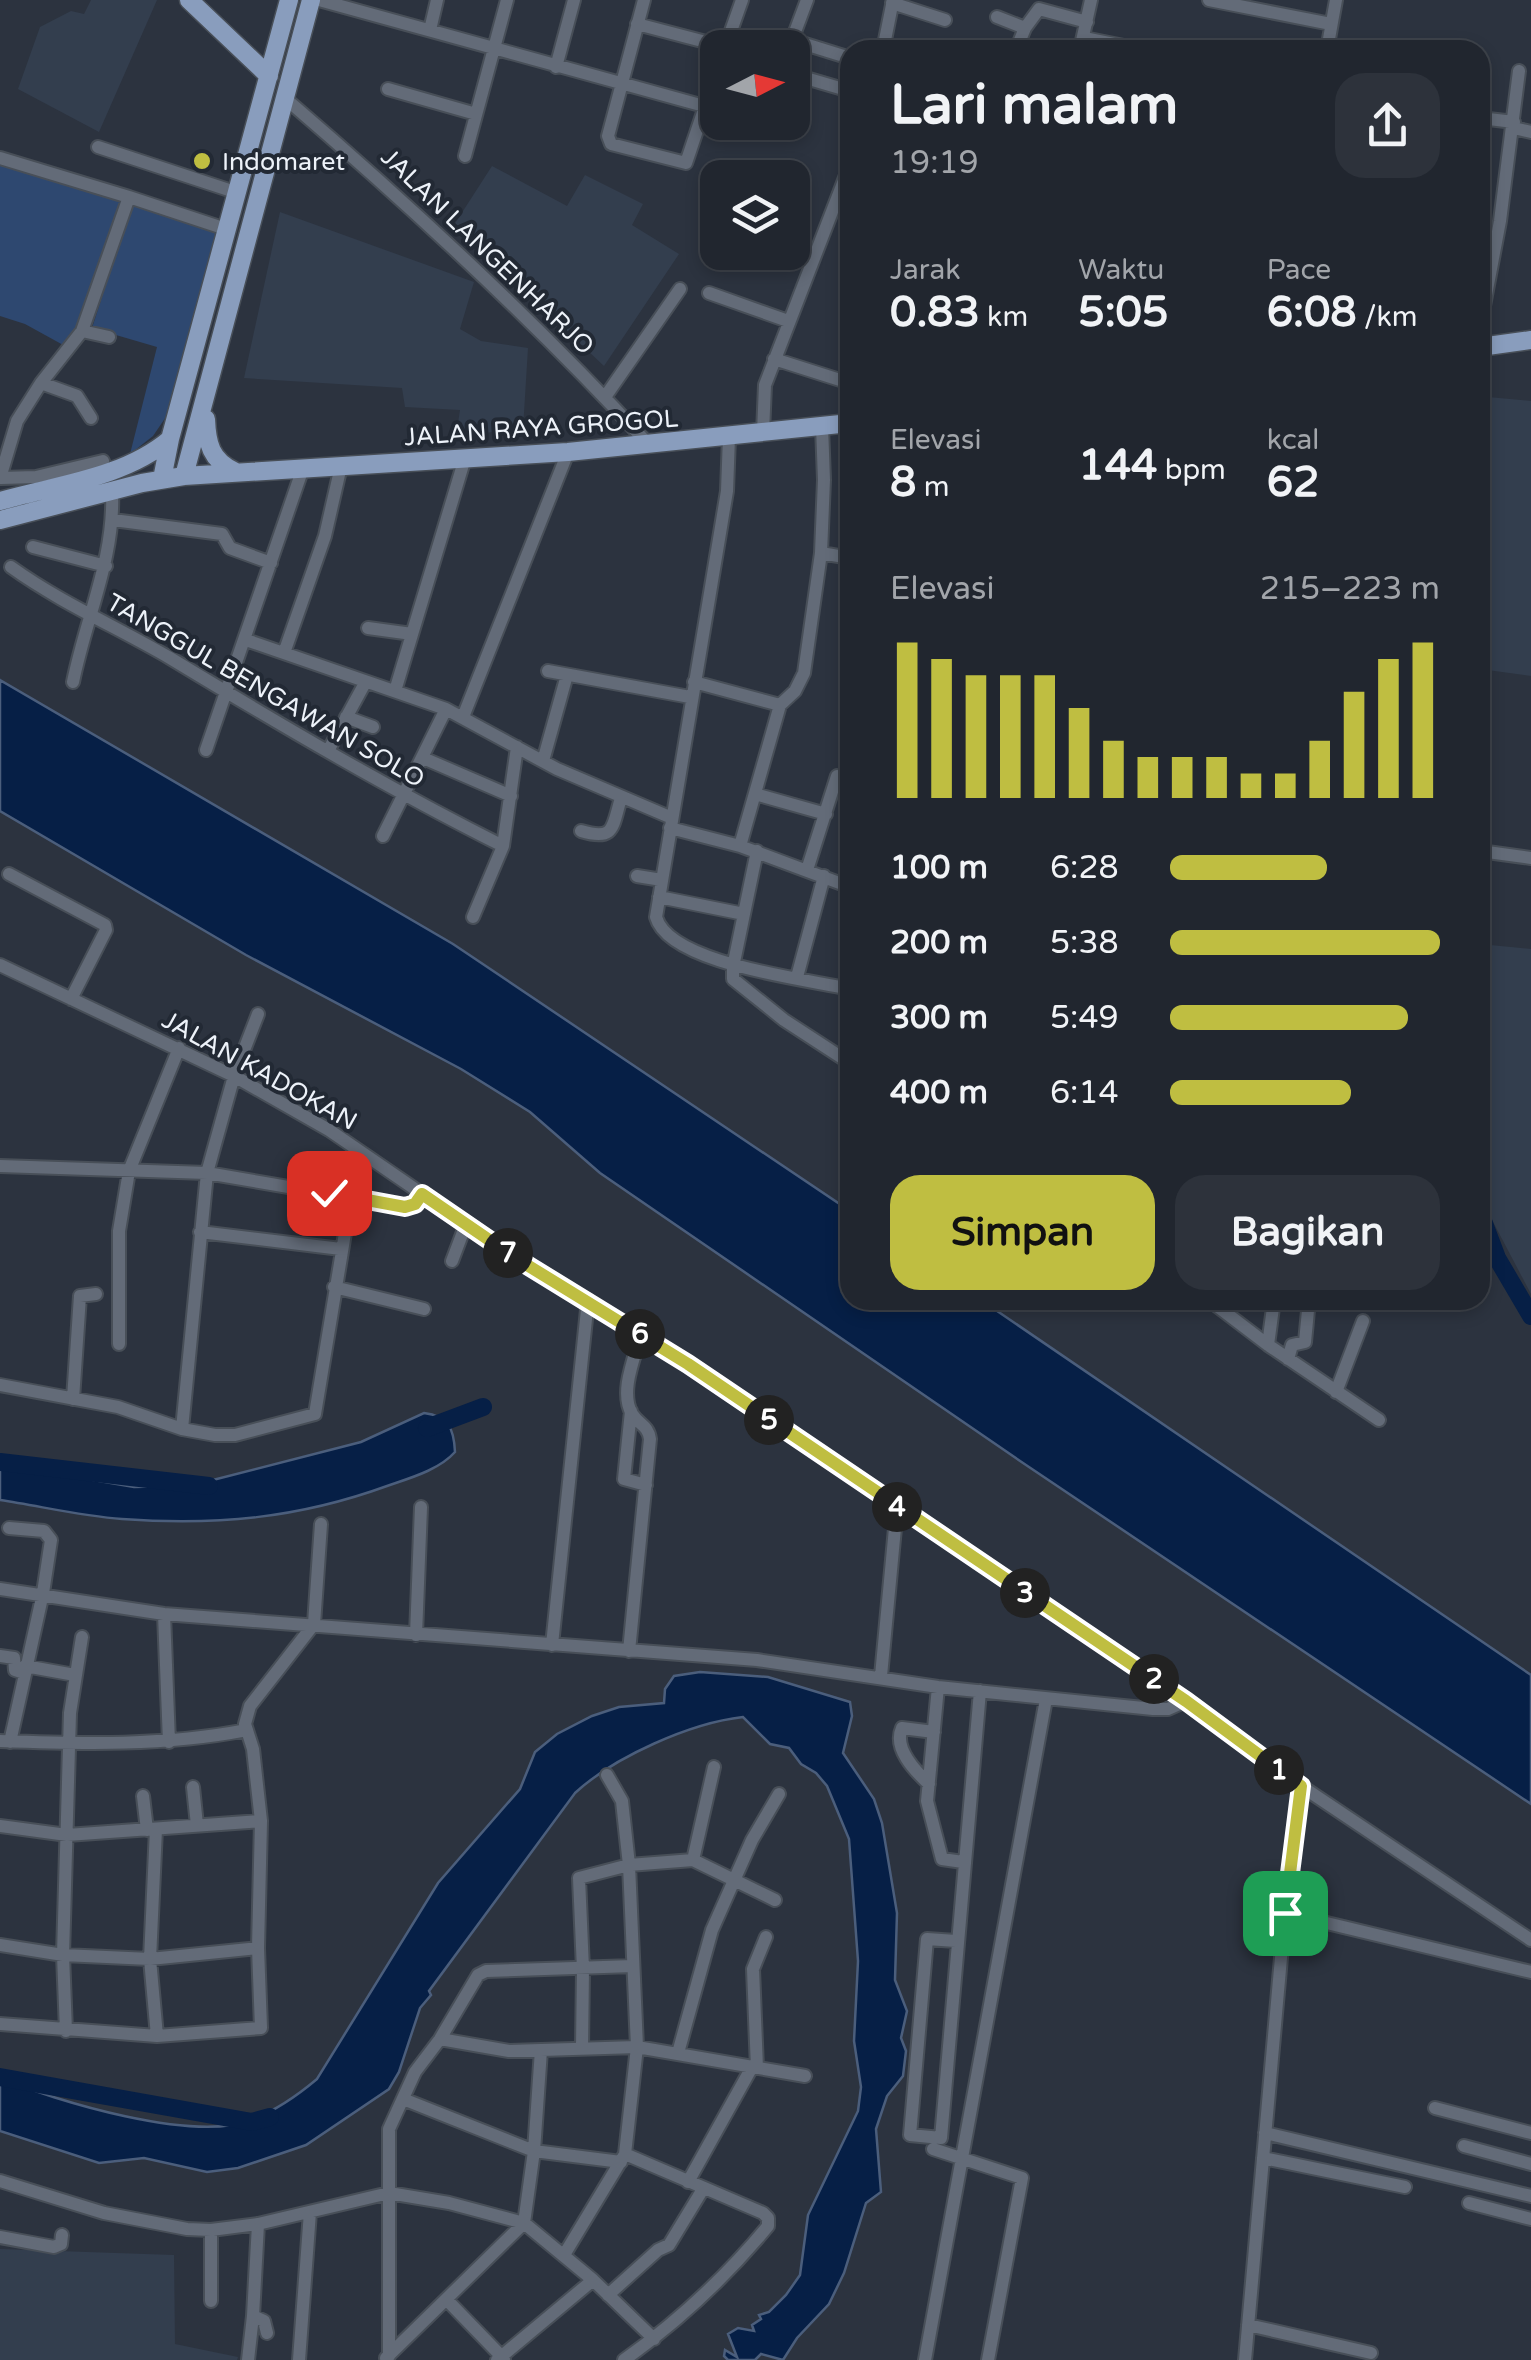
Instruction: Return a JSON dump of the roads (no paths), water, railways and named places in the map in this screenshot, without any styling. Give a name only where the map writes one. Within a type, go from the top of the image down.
[{"type":"main road","points":[[189,0],[269,76]]},
{"type":"main road","points":[[162,478],[290,0]]},
{"type":"main road","points":[[184,476],[312,0]]},
{"type":"main road","points":[[228,232],[252,223]]},
{"type":"main road","points":[[228,232],[245,248]]},
{"type":"main road","points":[[1490,346],[1531,340]]},
{"type":"main road","points":[[206,399],[212,454],[234,471]]},
{"type":"main road","name":"JALAN RAYA GROGOL","points":[[0,520],[162,478],[568,452],[840,424]]},
{"type":"main road","points":[[0,500],[102,474],[147,456],[170,439]]},
{"type":"street","points":[[319,0],[700,105]]},
{"type":"street","points":[[430,30],[438,0]]},
{"type":"street","points":[[465,156],[507,0]]},
{"type":"street","points":[[556,67],[574,0]]},
{"type":"street","points":[[644,0],[609,141],[686,163],[700,119]]},
{"type":"street","points":[[731,30],[742,0]]},
{"type":"street","points":[[807,0],[792,40],[840,55]]},
{"type":"street","points":[[1083,40],[1091,0]]},
{"type":"street","points":[[1209,0],[1332,24]]},
{"type":"street","points":[[1328,40],[1336,0]]},
{"type":"street","points":[[885,40],[893,2],[945,20]]},
{"type":"street","points":[[1020,40],[1040,8],[1087,22]]},
{"type":"street","points":[[997,17],[1025,28]]},
{"type":"street","points":[[638,24],[700,40]]},
{"type":"street","points":[[1490,268],[1519,71]]},
{"type":"street","points":[[810,80],[840,89]]},
{"type":"street","points":[[388,89],[476,114]]},
{"type":"street","name":"JALAN LANGENHARJO","points":[[286,99],[384,183],[605,397],[649,445]]},
{"type":"street","points":[[1490,120],[1531,132]]},
{"type":"street","points":[[98,147],[238,193]]},
{"type":"street","points":[[0,158],[228,232]]},
{"type":"street","points":[[763,433],[762,400],[774,359],[840,190]]},
{"type":"street","points":[[103,461],[36,477],[1,478],[17,420],[82,331],[129,197]]},
{"type":"street","points":[[605,397],[680,289]]},
{"type":"street","points":[[710,293],[788,321]]},
{"type":"street","points":[[82,331],[110,337]]},
{"type":"street","points":[[774,359],[840,380]]},
{"type":"street","points":[[41,383],[77,396],[92,418]]},
{"type":"street","points":[[740,846],[783,702],[799,685],[821,553],[822,426]]},
{"type":"street","points":[[729,437],[727,491],[656,916],[670,938],[733,967],[840,987]]},
{"type":"street","points":[[463,717],[568,452]]},
{"type":"street","points":[[395,691],[465,458]]},
{"type":"street","points":[[284,653],[325,536],[341,466]]},
{"type":"street","points":[[206,750],[303,468]]},
{"type":"street","points":[[73,682],[106,566],[114,520],[112,491]]},
{"type":"street","points":[[114,520],[222,534],[230,548],[272,563]]},
{"type":"street","points":[[33,547],[106,566]]},
{"type":"street","points":[[821,553],[840,556]]},
{"type":"street","name":"TANGGUL BENGAWAN SOLO","points":[[11,568],[404,796],[502,846]]},
{"type":"street","points":[[368,628],[412,634]]},
{"type":"street","points":[[246,640],[446,710],[671,823],[840,883]]},
{"type":"street","points":[[548,671],[690,696]]},
{"type":"street","points":[[543,761],[566,675]]},
{"type":"street","points":[[328,751],[364,682]]},
{"type":"street","points":[[694,682],[783,702]]},
{"type":"street","points":[[383,836],[446,710]]},
{"type":"street","points":[[346,717],[374,727]]},
{"type":"street","points":[[473,917],[502,846],[517,746]]},
{"type":"street","points":[[423,758],[511,796]]},
{"type":"street","points":[[807,870],[837,776]]},
{"type":"street","points":[[755,794],[826,814]]},
{"type":"street","points":[[580,832],[607,835],[622,798]]},
{"type":"street","points":[[757,852],[733,979],[784,1020],[840,1056]]},
{"type":"street","points":[[1490,852],[1531,858]]},
{"type":"street","points":[[9,874],[105,925],[72,999]]},
{"type":"street","points":[[637,876],[662,880]]},
{"type":"street","points":[[797,977],[824,876]]},
{"type":"street","points":[[659,897],[744,914]]},
{"type":"street","name":"JALAN KADOKAN","points":[[0,965],[179,1048],[329,1130],[466,1224],[641,1334],[1186,1701],[1301,1786],[1531,1940]]},
{"type":"street","points":[[182,1429],[207,1173],[234,1076],[258,1014]]},
{"type":"street","points":[[120,1344],[119,1231],[129,1170],[179,1048]]},
{"type":"street","points":[[0,1166],[207,1173],[405,1207],[415,1204],[422,1194]]},
{"type":"street","points":[[0,1385],[118,1407],[215,1436],[235,1435],[315,1414],[351,1197]]},
{"type":"street","points":[[452,1260],[466,1224]]},
{"type":"street","points":[[200,1232],[341,1249]]},
{"type":"street","points":[[334,1286],[424,1310]]},
{"type":"street","points":[[74,1400],[80,1296],[96,1294]]},
{"type":"street","points":[[552,1645],[588,1300]]},
{"type":"street","points":[[1225,1310],[1268,1345],[1379,1420]]},
{"type":"street","points":[[1268,1345],[1273,1310]]},
{"type":"street","points":[[1288,1359],[1291,1346],[1304,1342],[1307,1310]]},
{"type":"street","points":[[1336,1392],[1363,1321]]},
{"type":"street","points":[[641,1334],[627,1393],[630,1411],[624,1480],[646,1485]]},
{"type":"street","points":[[629,1651],[650,1432],[630,1411]]},
{"type":"street","points":[[416,1635],[420,1507]]},
{"type":"street","points":[[880,1676],[897,1508]]},
{"type":"street","points":[[0,2024],[157,2036],[261,2028],[261,1820],[253,1749],[245,1719],[250,1706],[314,1624],[321,1524]]},
{"type":"street","points":[[9,1528],[50,1535],[43,1593],[5,1741],[69,1745],[169,1742],[247,1730]]},
{"type":"street","points":[[0,1589],[164,1614],[757,1660],[938,1688],[1153,1709],[1168,1709],[1186,1701]]},
{"type":"street","points":[[164,1614],[169,1742]]},
{"type":"street","points":[[66,2031],[63,1955],[69,1745],[74,1675],[82,1638]]},
{"type":"street","points":[[0,1656],[14,1658],[14,1668],[74,1675]]},
{"type":"street","points":[[938,1688],[928,1809],[941,1856],[944,1860],[964,1862]]},
{"type":"street","points":[[956,1941],[926,1939],[910,2135],[941,2138],[980,1692]]},
{"type":"street","points":[[924,2360],[1046,1698]]},
{"type":"street","points":[[929,1784],[898,1740],[902,1728],[934,1732]]},
{"type":"street","points":[[693,1860],[714,1766]]},
{"type":"street","points":[[564,2255],[623,2158],[637,2047],[629,1865],[622,1801],[607,1774]]},
{"type":"street","points":[[1245,2360],[1285,1913],[1301,1786]]},
{"type":"street","points":[[193,1787],[197,1825]]},
{"type":"street","points":[[678,2053],[712,1930],[752,1840],[779,1794]]},
{"type":"street","points":[[143,1796],[152,1830],[150,1959],[157,2036]]},
{"type":"street","points":[[0,1826],[66,1836],[261,1820]]},
{"type":"street","points":[[582,2048],[584,1969],[579,1878],[629,1865],[693,1860],[774,1900]]},
{"type":"street","points":[[1285,1913],[1531,1972]]},
{"type":"street","points":[[688,2182],[754,2067],[753,1969],[766,1936]]},
{"type":"street","points":[[0,1945],[63,1955],[150,1959],[258,1948]]},
{"type":"street","points":[[386,2358],[389,2129],[416,2072],[478,1975],[633,1966]]},
{"type":"street","points":[[440,2039],[495,2050],[637,2047],[805,2076]]},
{"type":"street","points":[[386,2358],[524,2223],[534,2152],[541,2050]]},
{"type":"street","points":[[403,2099],[534,2152],[623,2158],[764,2213],[768,2226],[733,2268],[654,2339],[624,2360]]},
{"type":"street","points":[[1435,2108],[1531,2133]]},
{"type":"street","points":[[1265,2133],[1531,2196]]},
{"type":"street","points":[[1464,2146],[1531,2164]]},
{"type":"street","points":[[933,2148],[1022,2178],[988,2360]]},
{"type":"street","points":[[1263,2158],[1405,2187]]},
{"type":"street","points":[[0,2181],[123,2218],[211,2230],[258,2224],[388,2192],[449,2202],[524,2223],[593,2280],[654,2339]]},
{"type":"street","points":[[608,2294],[669,2245],[702,2189]]},
{"type":"street","points":[[1469,2203],[1531,2220]]},
{"type":"street","points":[[299,2360],[310,2212]]},
{"type":"street","points":[[248,2360],[258,2224]]},
{"type":"street","points":[[211,2230],[211,2301]]},
{"type":"street","points":[[0,2237],[54,2247],[61,2244],[62,2235]]},
{"type":"street","points":[[447,2300],[501,2359],[593,2280]]},
{"type":"street","points":[[253,2316],[264,2321],[267,2334]]},
{"type":"street","points":[[1248,2325],[1371,2354]]},
{"type":"waterway","points":[[1490,1239],[1531,1316]]},
{"type":"waterway","points":[[427,1428],[483,1407]]},
{"type":"waterway","points":[[0,1462],[209,1486]]},
{"type":"waterway","points":[[0,2077],[252,2122],[270,2117]]},
{"type":"place","name":"Indomaret","points":[[202,161]]}]
